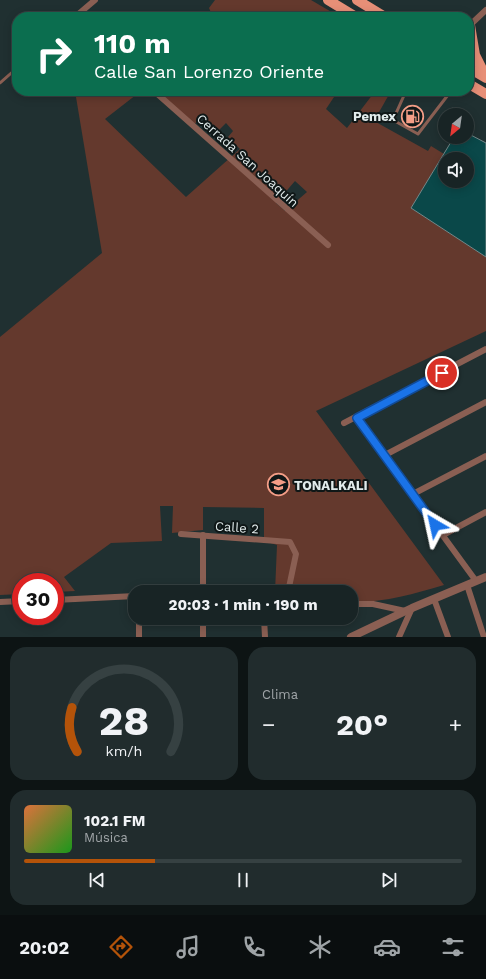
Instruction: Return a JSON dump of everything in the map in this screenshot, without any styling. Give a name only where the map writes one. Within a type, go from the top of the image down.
[{"type":"main road","points":[[328,0],[348,12]]},
{"type":"main road","points":[[362,2],[377,12]]},
{"type":"main road","points":[[474,49],[475,55],[486,78]]},
{"type":"main road","points":[[474,71],[486,78]]},
{"type":"main road","points":[[474,87],[486,94]]},
{"type":"street","points":[[81,12],[95,0]]},
{"type":"street","points":[[474,22],[486,10]]},
{"type":"street","name":"Cerrada San Joaquín","points":[[160,96],[328,245]]},
{"type":"street","points":[[344,423],[357,418],[485,351]]},
{"type":"street","points":[[385,455],[486,402]]},
{"type":"street","points":[[357,418],[476,581]]},
{"type":"street","points":[[413,494],[486,456]]},
{"type":"street","points":[[442,535],[486,512]]},
{"type":"street","name":"Calle 2","points":[[181,534],[290,542],[296,554],[289,585]]},
{"type":"street","points":[[203,535],[203,585]]},
{"type":"street","points":[[351,637],[363,634],[409,610],[486,577]]},
{"type":"street","points":[[467,586],[484,637]]},
{"type":"street","points":[[64,600],[128,596]]},
{"type":"street","points":[[434,599],[448,637]]},
{"type":"street","points":[[0,602],[12,601]]},
{"type":"street","points":[[358,604],[373,604],[409,610]]},
{"type":"street","points":[[399,637],[409,610]]},
{"type":"street","points":[[139,625],[139,637]]},
{"type":"street","points":[[203,625],[203,637]]},
{"type":"street","points":[[264,625],[265,637]]},
{"type":"lane","points":[[0,83],[12,72]]},
{"type":"lane","points":[[404,96],[393,120],[418,134],[447,96]]},
{"type":"shaded area","points":[[215,0],[311,0],[331,12],[211,12],[209,8]]},
{"type":"shaded area","points":[[76,96],[135,96],[105,119],[186,197],[240,149],[228,137],[233,131],[226,123],[219,130],[202,116],[192,127],[158,96],[335,96],[326,109],[347,128],[371,96],[388,96],[374,121],[428,151],[431,146],[441,152],[438,152],[438,164],[411,208],[486,257],[486,331],[316,411],[444,585],[398,597],[358,602],[358,585],[275,585],[277,545],[264,541],[264,508],[203,507],[203,530],[172,533],[173,506],[160,506],[162,541],[111,543],[64,577],[64,573],[12,573],[12,594],[0,595],[0,337],[102,253]],"holes":[[[295,181],[307,192],[285,211],[276,203]]]},
{"type":"shaded area","points":[[64,577],[75,591],[64,592]]},
{"type":"building","points":[[474,137],[486,143],[486,257],[411,208],[438,163],[438,188],[474,188],[474,152],[445,152],[450,144],[474,144]]},
{"type":"place","name":"Pemex","points":[[412,116]]},
{"type":"place","name":"TONALKALI","points":[[278,485]]},
{"type":"route","points":[[435,525],[357,418],[442,373]]}]
